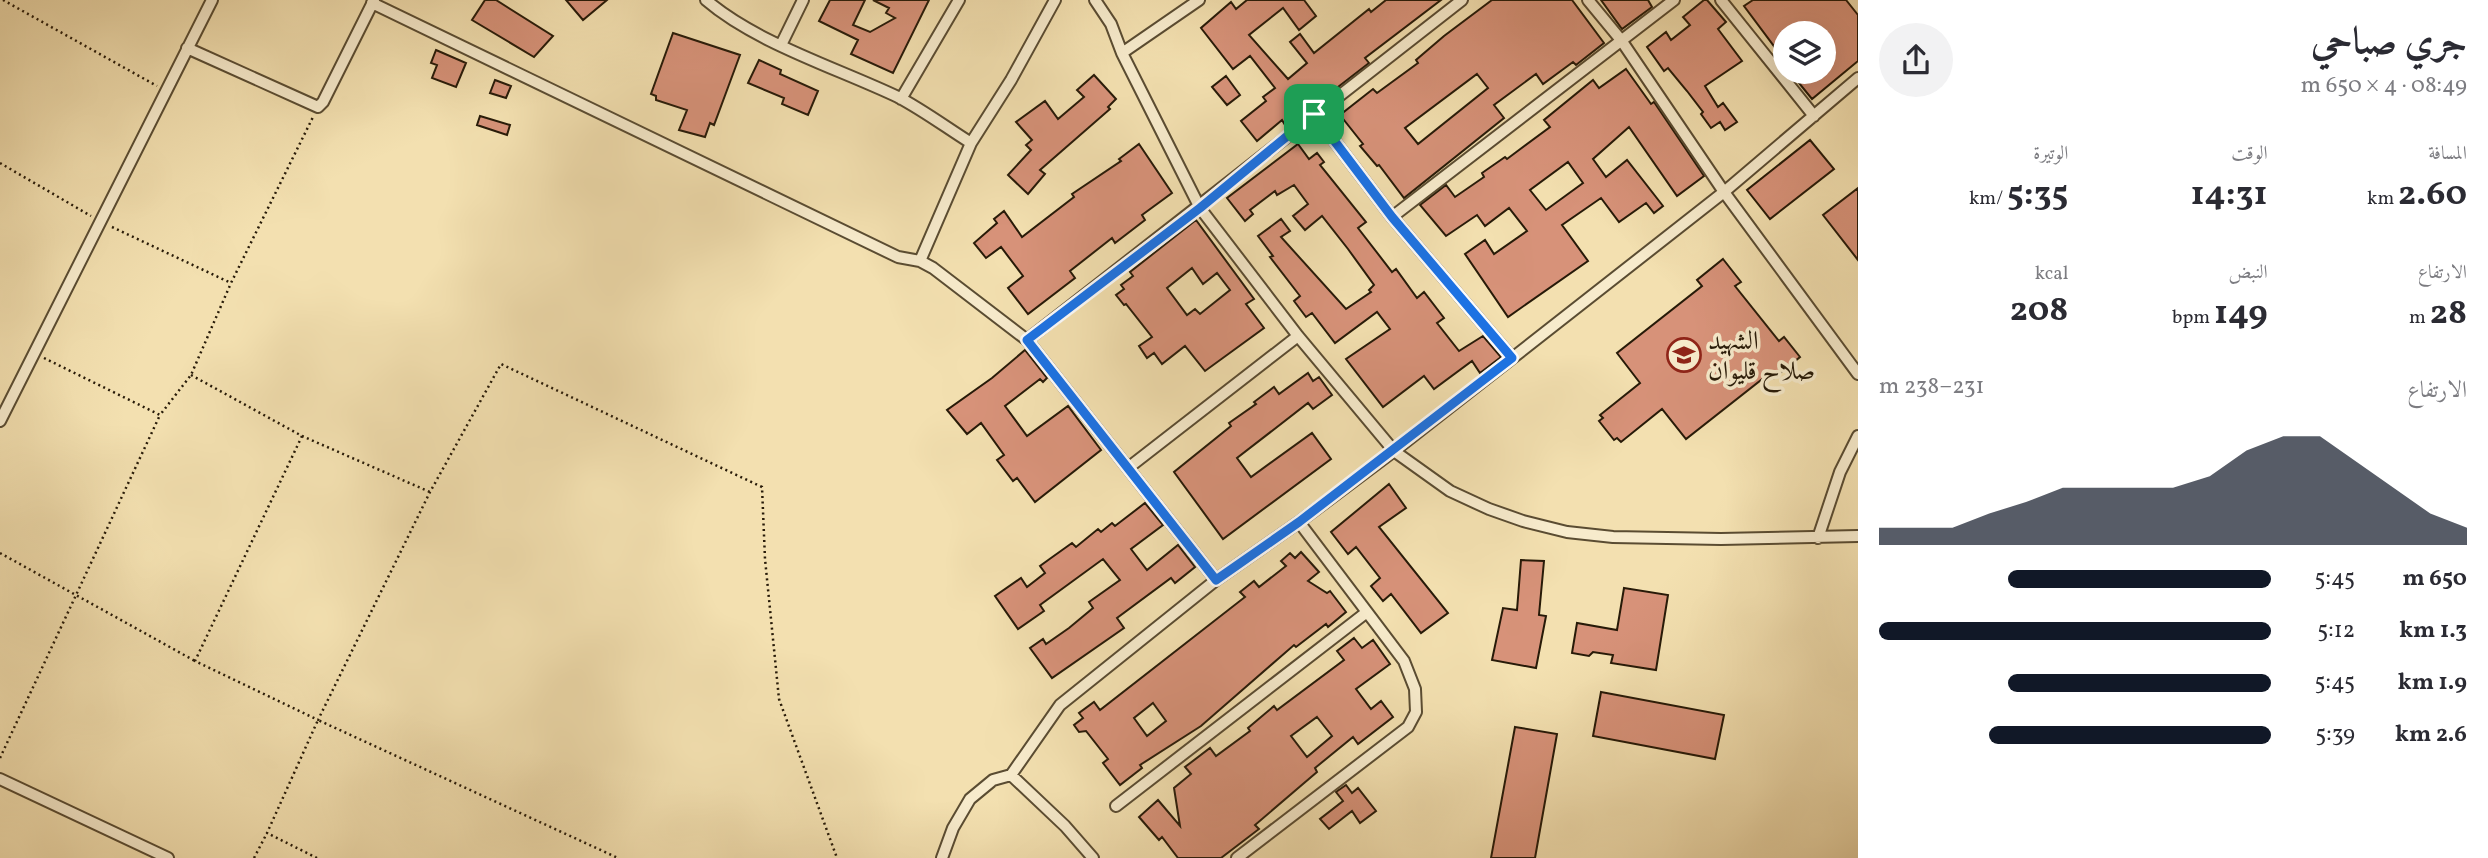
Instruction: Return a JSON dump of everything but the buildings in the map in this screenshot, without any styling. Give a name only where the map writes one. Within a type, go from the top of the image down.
[{"type":"street","points":[[0,421],[212,0]]},
{"type":"street","points":[[706,0],[718,11],[781,45],[901,99],[971,143]]},
{"type":"street","points":[[781,45],[803,0]]},
{"type":"street","points":[[901,99],[959,0]]},
{"type":"street","points":[[920,261],[971,143],[1011,80],[1055,0]]},
{"type":"street","points":[[1095,0],[1111,24],[1122,53],[1200,208],[1298,335],[1394,451],[1450,491],[1489,509],[1567,532],[1613,537],[1858,536]]},
{"type":"street","points":[[1122,53],[1199,0]]},
{"type":"street","points":[[1027,340],[1200,208],[1314,114],[1462,0]]},
{"type":"street","points":[[1588,0],[1621,40],[1724,192],[1858,374]]},
{"type":"street","points":[[1392,217],[1674,0]]},
{"type":"street","points":[[1721,0],[1814,116]]},
{"type":"street","points":[[187,48],[318,107],[323,102],[373,2],[898,257],[920,261],[1027,340],[1216,580]]},
{"type":"street","points":[[942,858],[953,828],[970,799],[993,780],[1012,775],[1060,705],[1216,580],[1394,451],[1724,192],[1858,78]]},
{"type":"street","points":[[1314,114],[1392,217],[1512,358]]},
{"type":"street","points":[[1128,468],[1298,335]]},
{"type":"street","points":[[1818,538],[1840,472],[1858,436]]},
{"type":"street","points":[[1237,858],[1408,727],[1416,712],[1415,688],[1404,661],[1299,522]]},
{"type":"street","points":[[1116,806],[1367,612]]},
{"type":"street","points":[[1012,775],[1065,826],[1093,858]]},
{"type":"street","points":[[0,779],[168,858]]},
{"type":"path","points":[[3,0],[166,91]]},
{"type":"path","points":[[0,758],[160,415],[191,376],[231,283],[318,107]]},
{"type":"path","points":[[0,163],[99,221],[231,283]]},
{"type":"path","points":[[34,353],[160,415]]},
{"type":"path","points":[[254,858],[318,720],[430,492],[501,364],[762,487],[765,559],[779,699],[837,858]]},
{"type":"path","points":[[191,376],[302,436],[430,492]]},
{"type":"path","points":[[195,660],[302,436]]},
{"type":"path","points":[[0,553],[195,660],[318,720],[618,858]]},
{"type":"path","points":[[267,833],[317,858]]},
{"type":"place","name":"الشهيد صلاح قليوان","points":[[1684,355]]},
{"type":"route","points":[[1314,114],[1392,217],[1512,358],[1394,451],[1216,580],[1027,340],[1200,208],[1314,114]]}]
